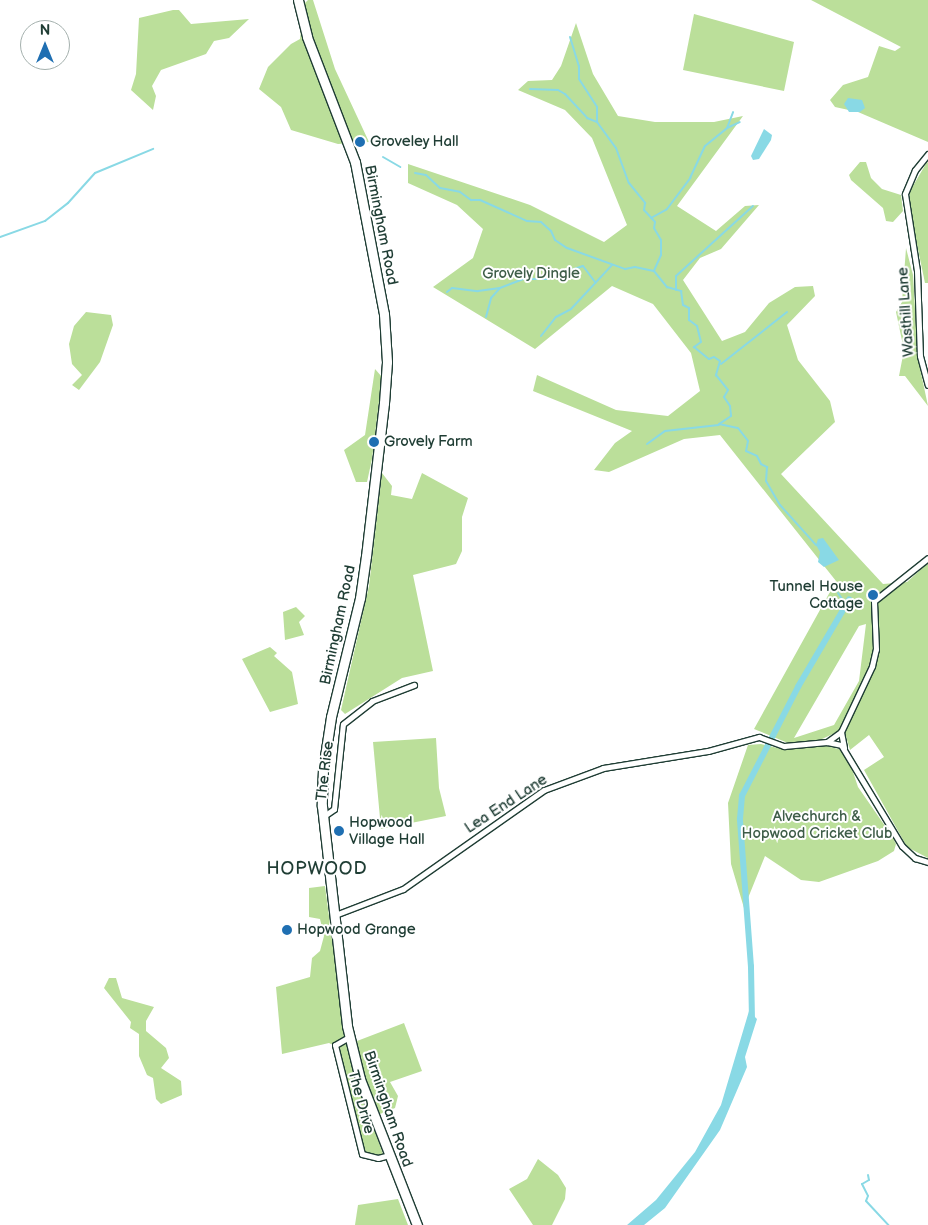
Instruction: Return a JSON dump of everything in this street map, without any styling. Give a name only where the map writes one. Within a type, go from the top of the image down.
[{"type":"highway","name":"Birmingham Road","points":[[298,0],[307,37],[355,162],[384,314],[387,344],[384,402],[360,598],[330,726],[322,788],[349,1037],[360,1079],[417,1225]]},
{"type":"street","name":"Wasthill Lane","points":[[928,154],[915,170],[905,194],[911,246],[917,271],[920,356],[928,385]]},
{"type":"street","points":[[827,742],[841,732],[872,666],[876,649],[874,601],[928,558]]},
{"type":"street","name":"The Rise","points":[[330,726],[343,724],[372,702],[414,685]]},
{"type":"street","name":"The Rise","points":[[324,816],[334,809],[343,724]]},
{"type":"street","points":[[841,732],[844,748],[902,846],[915,858],[928,862]]},
{"type":"street","name":"Lea End Lane","points":[[335,915],[403,890],[544,790],[579,776],[603,768],[708,751],[760,737],[774,744],[792,747],[827,742]]},
{"type":"street","points":[[827,742],[844,748]]},
{"type":"street","name":"The Drive","points":[[349,1037],[335,1045],[362,1154],[378,1158],[389,1155]]},
{"type":"green space","points":[[308,0],[313,0],[335,69],[369,142],[338,144],[291,130],[281,107],[259,89],[268,67],[291,44],[300,39],[304,4]]},
{"type":"green space","points":[[811,0],[928,0],[928,142],[858,112],[835,107],[830,100],[843,85],[868,77],[879,46],[895,51],[901,47]]},
{"type":"green space","points":[[179,10],[191,24],[249,19],[229,38],[214,41],[206,54],[161,70],[152,86],[156,96],[153,110],[131,90],[136,74],[139,18]]},
{"type":"green space","points":[[694,14],[794,42],[784,91],[683,70]]},
{"type":"green space","name":"Grovely Dingle","points":[[576,23],[593,74],[618,116],[655,122],[714,122],[743,116],[677,206],[716,231],[745,206],[759,205],[721,249],[700,258],[683,280],[722,341],[745,332],[769,303],[795,287],[813,286],[815,296],[787,325],[798,360],[830,401],[835,422],[781,474],[883,584],[907,582],[928,563],[928,858],[907,847],[864,770],[884,757],[869,735],[850,750],[845,733],[837,732],[822,739],[823,745],[846,751],[858,787],[896,844],[894,851],[878,861],[819,882],[801,880],[765,856],[744,908],[731,864],[728,803],[748,745],[761,744],[786,750],[788,743],[754,729],[836,581],[720,435],[684,439],[609,472],[594,470],[615,443],[632,431],[533,391],[537,375],[616,410],[668,416],[700,391],[691,353],[653,304],[612,286],[535,349],[433,287],[473,258],[483,229],[457,205],[408,183],[408,164],[530,205],[604,242],[627,225],[592,138],[565,110],[518,90],[528,81],[552,80],[561,66]],"holes":[[[866,624],[859,681],[834,725],[794,738],[859,626]]]},
{"type":"green space","points":[[860,162],[866,162],[871,178],[882,189],[901,195],[903,211],[893,222],[886,221],[883,208],[851,180],[849,175]]},
{"type":"green space","points":[[927,162],[928,283],[925,283],[910,211],[910,191]]},
{"type":"green space","points":[[906,248],[913,275],[918,359],[928,406],[905,376],[899,376],[904,350],[896,312],[902,302]]},
{"type":"green space","points":[[86,312],[111,315],[113,325],[100,362],[79,390],[72,385],[82,375],[72,364],[69,344],[74,326]]},
{"type":"green space","points":[[375,369],[382,377],[372,459],[367,482],[356,482],[344,450],[365,435]]},
{"type":"green space","points":[[382,473],[392,486],[391,495],[412,499],[422,473],[468,498],[462,517],[462,551],[456,564],[413,575],[433,671],[402,678],[345,714],[341,710],[369,586]]},
{"type":"green space","points":[[296,607],[305,616],[299,622],[304,635],[285,640],[283,612]]},
{"type":"green space","points":[[270,647],[277,653],[274,656],[292,672],[298,704],[270,712],[242,659]]},
{"type":"green space","points":[[436,738],[439,788],[446,816],[381,829],[373,742]]},
{"type":"green space","points":[[325,886],[338,984],[356,1078],[383,1154],[365,1153],[337,1047],[329,1043],[282,1054],[276,987],[310,977],[312,958],[320,951],[324,936],[320,919],[309,917],[309,888]]},
{"type":"green space","points":[[109,978],[116,978],[122,998],[154,1007],[146,1021],[146,1031],[166,1048],[169,1058],[161,1068],[181,1081],[182,1095],[161,1104],[156,1099],[153,1078],[147,1075],[139,1056],[139,1034],[130,1028],[131,1022],[104,988]]},
{"type":"green space","points":[[404,1023],[422,1071],[390,1082],[398,1096],[395,1108],[380,1114],[362,1069],[357,1041]]},
{"type":"green space","points":[[538,1159],[558,1175],[566,1188],[565,1199],[552,1225],[533,1225],[509,1189],[527,1179]]},
{"type":"green space","points":[[398,1199],[408,1225],[355,1225],[358,1205]]},
{"type":"water","points":[[848,98],[862,100],[865,108],[860,112],[849,112],[844,104]]},
{"type":"water","points":[[764,129],[772,135],[771,140],[759,159],[753,160],[751,156]]},
{"type":"water","points":[[823,538],[839,560],[824,567],[818,562],[820,552],[816,545],[818,539]]},
{"type":"water","points":[[749,1011],[757,1019],[745,1057],[747,1067],[720,1130],[665,1208],[644,1225],[627,1225],[656,1200],[695,1152],[721,1105]]},
{"type":"waterway","points":[[570,37],[579,66],[579,79],[597,107],[597,122]]},
{"type":"waterway","points":[[530,89],[558,90],[565,94],[587,118],[597,122],[616,148],[629,183],[645,203],[644,210],[655,222],[654,228],[661,240],[661,255],[654,271],[667,287],[681,291],[683,305],[689,308],[689,320],[697,326],[701,342],[694,347],[709,359],[714,357],[720,361],[716,375],[728,390],[724,397],[730,406],[731,416],[719,424],[738,428],[748,441],[746,451],[757,456],[761,464],[767,467],[766,481],[780,505],[816,545]]},
{"type":"waterway","points":[[651,218],[667,209],[690,178],[705,146],[727,128],[733,112]]},
{"type":"waterway","points":[[727,128],[740,122]]},
{"type":"waterway","points":[[0,237],[45,221],[68,203],[95,173],[153,149]]},
{"type":"waterway","points":[[383,157],[400,167]]},
{"type":"waterway","points":[[415,173],[426,175],[440,188],[460,192],[471,200],[480,200],[527,221],[541,222],[551,231],[555,240],[567,248],[625,269],[635,267],[654,271]]},
{"type":"waterway","points":[[676,290],[676,276],[753,206]]},
{"type":"waterway","points":[[541,336],[556,317],[571,309],[612,265]]},
{"type":"waterway","points":[[486,317],[491,298],[500,288],[523,279],[547,279],[583,266],[596,283]]},
{"type":"waterway","points":[[447,292],[452,288],[478,291],[500,288]]},
{"type":"waterway","points":[[721,364],[787,312]]},
{"type":"waterway","points":[[647,444],[665,431],[719,425]]},
{"type":"waterway","points":[[838,593],[846,605]]},
{"type":"waterway","points":[[752,1020],[751,967],[740,819],[742,796],[798,687],[849,600]]},
{"type":"waterway","points":[[868,1175],[869,1180],[862,1184],[868,1196],[866,1201],[888,1225]]},
{"type":"place","name":"Groveley Hall","points":[[360,142]]},
{"type":"place","name":"Grovely Farm","points":[[374,442]]},
{"type":"place","name":"Tunnel House Cottage","points":[[873,595]]},
{"type":"place","name":"Hopwood Village Hall","points":[[339,831]]},
{"type":"place","name":"Hopwood Grange","points":[[287,930]]},
{"type":"district","name":"HOPWOOD","points":[[317,869]]},
{"type":"park label","name":"Alvechurch & Hopwood Cricket Club","points":[[817,824]]}]
